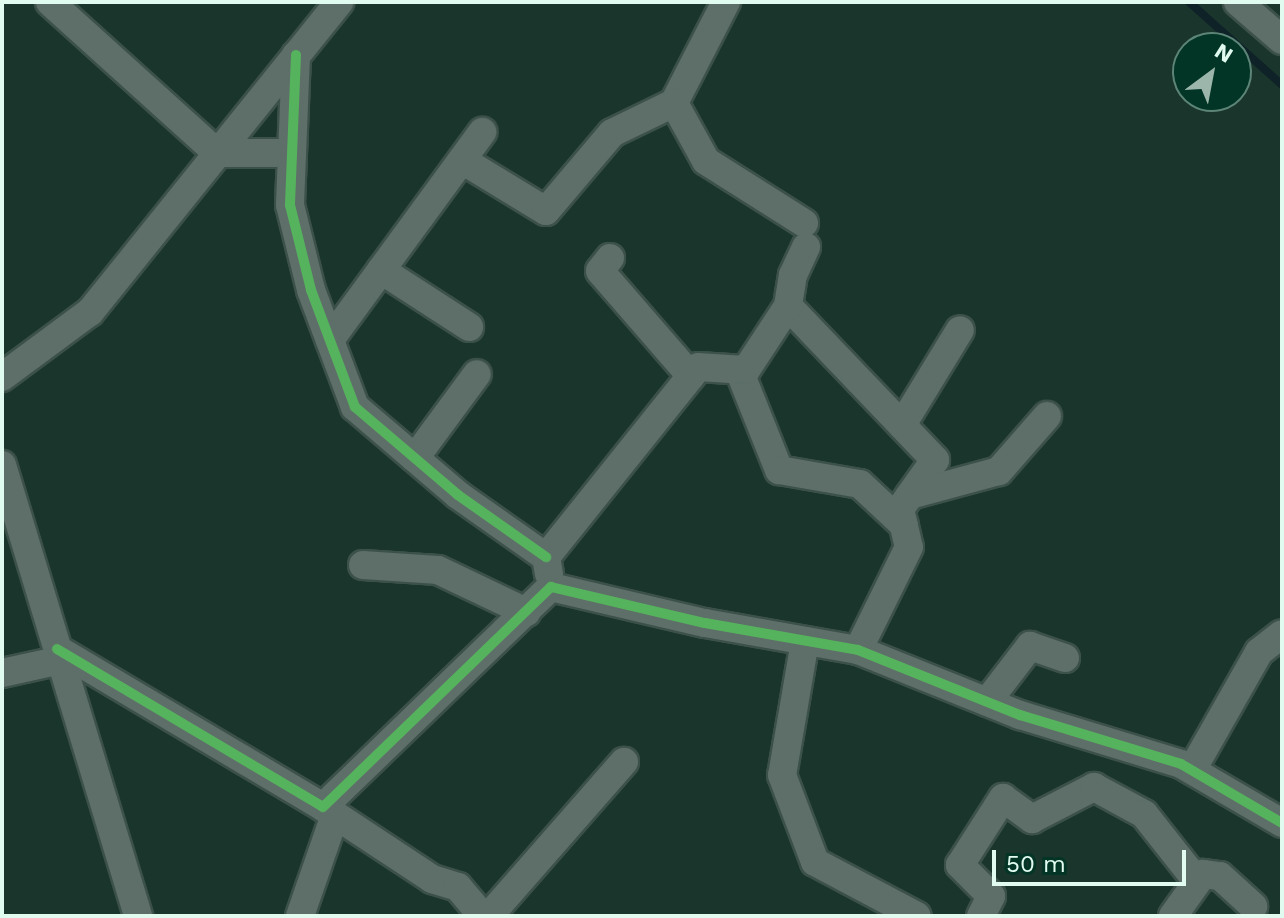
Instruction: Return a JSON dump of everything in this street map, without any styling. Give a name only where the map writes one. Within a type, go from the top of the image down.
[{"type":"street","points":[[50,2],[217,153],[292,153]]},
{"type":"street","points":[[2,377],[90,312],[339,2]]},
{"type":"street","points":[[462,160],[546,211],[612,133],[674,103],[726,2]]},
{"type":"street","points":[[1238,2],[1282,40]]},
{"type":"street","points":[[296,55],[290,205],[311,290],[355,407],[415,458],[546,557],[551,587]]},
{"type":"street","points":[[546,557],[698,367],[746,370],[788,306],[805,235],[706,161],[674,103]]},
{"type":"street","points":[[330,340],[482,132]]},
{"type":"street","points":[[610,258],[600,271],[691,376]]},
{"type":"street","points":[[381,270],[469,327]]},
{"type":"street","points":[[788,306],[935,460],[900,509],[909,547],[858,650]]},
{"type":"street","points":[[902,425],[960,330]]},
{"type":"street","points":[[739,370],[779,470],[860,484],[904,525]]},
{"type":"street","points":[[415,458],[477,374]]},
{"type":"street","points":[[910,495],[999,471],[1047,416]]},
{"type":"street","points":[[2,465],[138,916]]},
{"type":"street","points":[[363,565],[438,570],[526,612]]},
{"type":"street","points":[[300,916],[329,811],[551,587]]},
{"type":"street","points":[[551,587],[858,650],[987,702],[1192,770],[1282,823]]},
{"type":"street","points":[[1192,770],[1259,652],[1282,634]]},
{"type":"street","points":[[805,641],[782,775],[815,862],[917,916]]},
{"type":"street","points":[[987,702],[1030,646],[1065,658]]},
{"type":"street","points":[[2,673],[59,654],[329,811],[432,879],[458,887],[482,916]]},
{"type":"street","points":[[489,916],[624,762]]},
{"type":"street","points":[[981,916],[991,896],[960,865],[1003,798],[1032,819],[1094,787],[1144,814],[1197,881]]},
{"type":"street","points":[[1173,916],[1203,874],[1220,876],[1253,906]]},
{"type":"waterway","points":[[1189,2],[1282,85]]},
{"type":"cycle path","points":[[296,55],[290,205],[311,290],[355,407],[458,495],[546,557]]},
{"type":"cycle path","points":[[57,649],[323,807],[551,587],[705,623],[858,650],[1020,715],[1181,764],[1282,823]]}]
